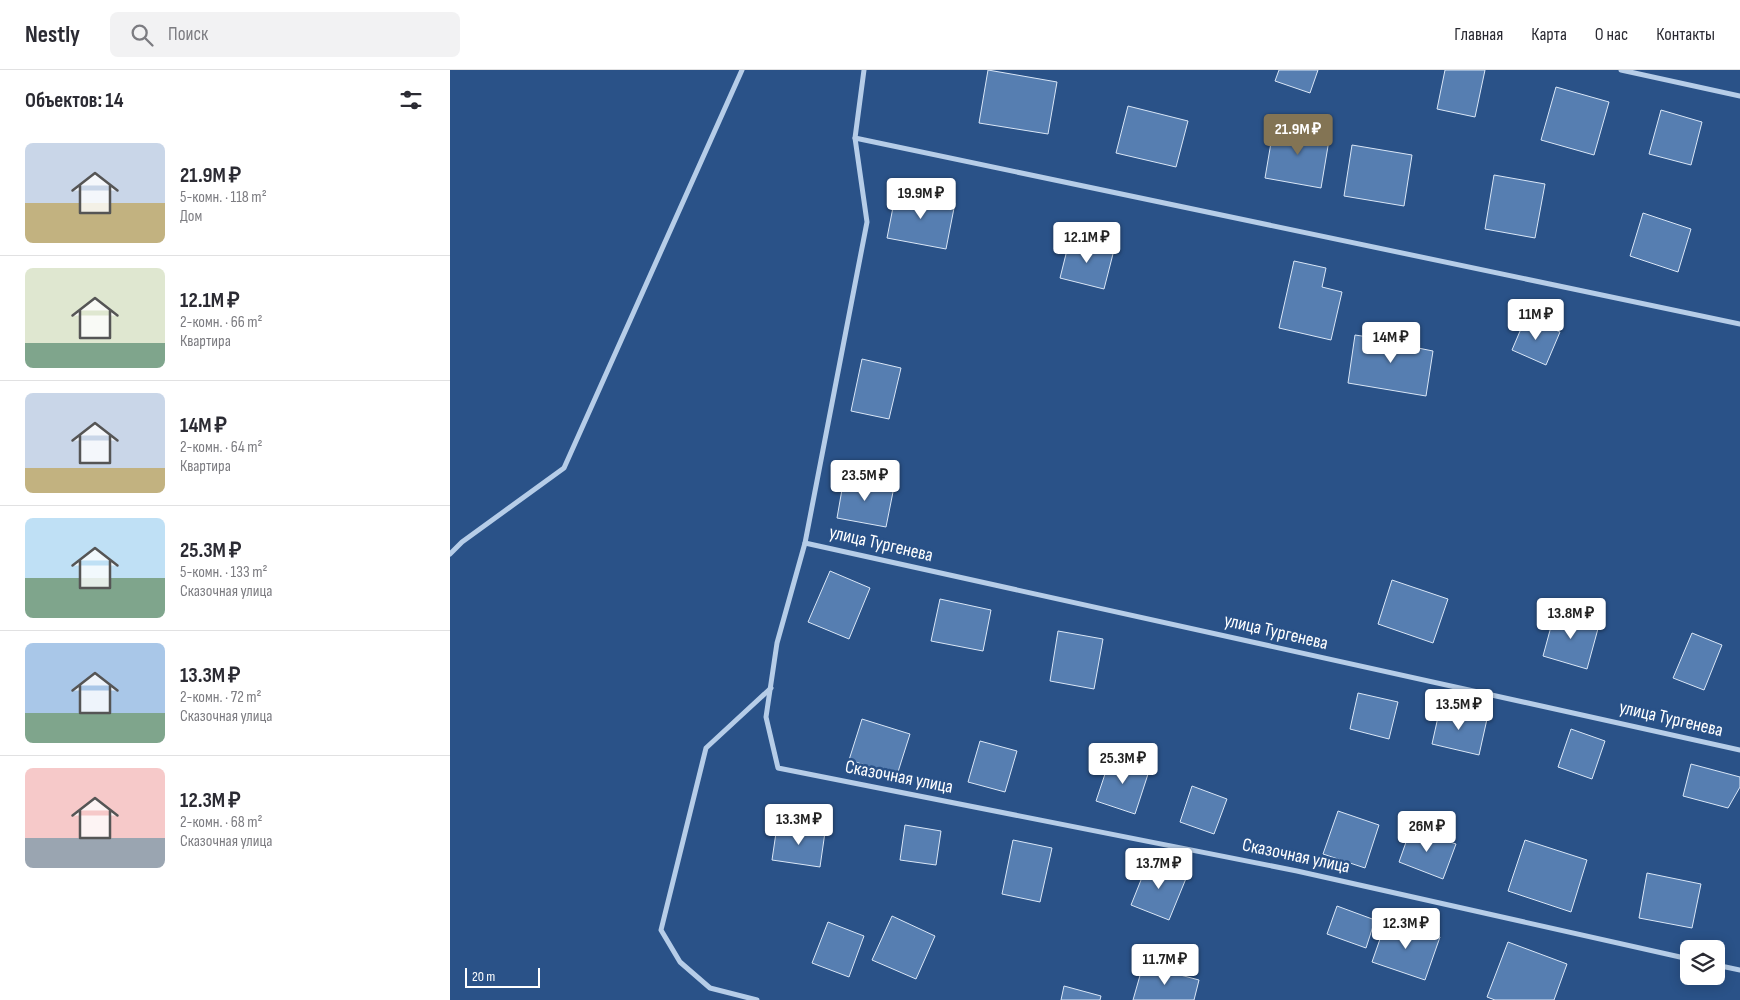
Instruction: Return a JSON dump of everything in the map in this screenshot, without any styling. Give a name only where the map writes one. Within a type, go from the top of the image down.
[{"type":"street","points":[[450,554],[462,542],[564,468],[742,70]]},
{"type":"street","points":[[757,1000],[710,988],[680,962],[661,930],[706,748],[771,688],[777,643],[806,542],[867,222],[855,138],[864,70]]},
{"type":"street","points":[[1621,70],[1740,96]]},
{"type":"street","points":[[855,138],[1740,324]]},
{"type":"street","name":"улица Тургенева","points":[[806,542],[1740,750]]},
{"type":"street","name":"Сказочная улица","points":[[771,688],[766,717],[778,768],[1297,871],[1680,957]]},
{"type":"street","points":[[1725,967],[1740,970]]},
{"type":"building","points":[[988,70],[1057,82],[1048,134],[979,123]]},
{"type":"building","points":[[1279,70],[1318,70],[1310,93],[1275,81]]},
{"type":"building","points":[[1445,70],[1485,70],[1475,117],[1437,109]]},
{"type":"building","points":[[1556,87],[1609,102],[1594,155],[1541,140]]},
{"type":"building","points":[[1128,106],[1188,121],[1176,167],[1116,153]]},
{"type":"building","points":[[1661,110],[1702,122],[1691,165],[1649,154]]},
{"type":"building","points":[[1274,125],[1330,134],[1321,188],[1265,178]]},
{"type":"building","points":[[1352,145],[1412,155],[1404,206],[1344,196]]},
{"type":"building","points":[[1494,175],[1545,184],[1535,238],[1485,229]]},
{"type":"building","points":[[896,192],[955,203],[946,249],[887,238]]},
{"type":"building","points":[[1643,213],[1691,229],[1678,272],[1630,256]]},
{"type":"building","points":[[1070,238],[1114,250],[1104,289],[1060,278]]},
{"type":"building","points":[[1294,261],[1326,268],[1322,287],[1342,292],[1331,340],[1279,328]]},
{"type":"building","points":[[1526,317],[1560,332],[1546,365],[1512,350]]},
{"type":"building","points":[[1383,329],[1396,331],[1395,338],[1419,342],[1418,348],[1433,351],[1426,396],[1348,383],[1355,335],[1382,339]]},
{"type":"building","points":[[862,359],[901,368],[889,419],[851,411]]},
{"type":"building","points":[[844,478],[894,487],[886,527],[837,518]]},
{"type":"building","points":[[830,571],[870,588],[849,639],[808,622]]},
{"type":"building","points":[[1392,580],[1448,599],[1433,643],[1378,624]]},
{"type":"building","points":[[940,599],[991,610],[983,651],[931,641]]},
{"type":"building","points":[[1555,612],[1599,625],[1587,669],[1543,656]]},
{"type":"building","points":[[1058,631],[1103,639],[1094,689],[1050,681]]},
{"type":"building","points":[[1692,633],[1722,645],[1704,690],[1673,678]]},
{"type":"building","points":[[1358,693],[1398,702],[1389,739],[1350,729]]},
{"type":"building","points":[[1440,708],[1487,719],[1479,755],[1432,744]]},
{"type":"building","points":[[862,719],[910,734],[897,775],[849,760]]},
{"type":"building","points":[[1571,729],[1605,741],[1592,779],[1558,767]]},
{"type":"building","points":[[980,741],[1017,751],[1005,792],[968,782]]},
{"type":"building","points":[[1111,756],[1150,768],[1135,814],[1096,801]]},
{"type":"building","points":[[1691,764],[1740,777],[1740,787],[1728,808],[1683,796]]},
{"type":"building","points":[[1192,786],[1227,799],[1214,834],[1180,822]]},
{"type":"building","points":[[1338,811],[1379,825],[1365,868],[1323,854]]},
{"type":"building","points":[[905,825],[941,831],[936,865],[900,860]]},
{"type":"building","points":[[777,826],[825,832],[820,867],[772,860]]},
{"type":"building","points":[[1411,828],[1456,844],[1443,879],[1399,862]]},
{"type":"building","points":[[1013,840],[1052,848],[1040,902],[1002,894]]},
{"type":"building","points":[[1525,840],[1587,860],[1571,912],[1508,891]]},
{"type":"building","points":[[1149,860],[1187,876],[1169,920],[1131,905]]},
{"type":"building","points":[[1647,873],[1701,884],[1692,928],[1639,918]]},
{"type":"building","points":[[1337,906],[1375,920],[1366,948],[1327,934]]},
{"type":"building","points":[[892,916],[935,936],[916,979],[872,960]]},
{"type":"building","points":[[1387,919],[1440,937],[1425,980],[1372,962]]},
{"type":"building","points":[[828,922],[864,936],[849,977],[812,963]]},
{"type":"building","points":[[1508,942],[1567,964],[1554,1000],[1495,1000],[1487,997]]},
{"type":"building","points":[[1143,965],[1199,980],[1194,1000],[1133,1000]]},
{"type":"building","points":[[1064,986],[1101,996],[1100,1000],[1061,1000]]}]
